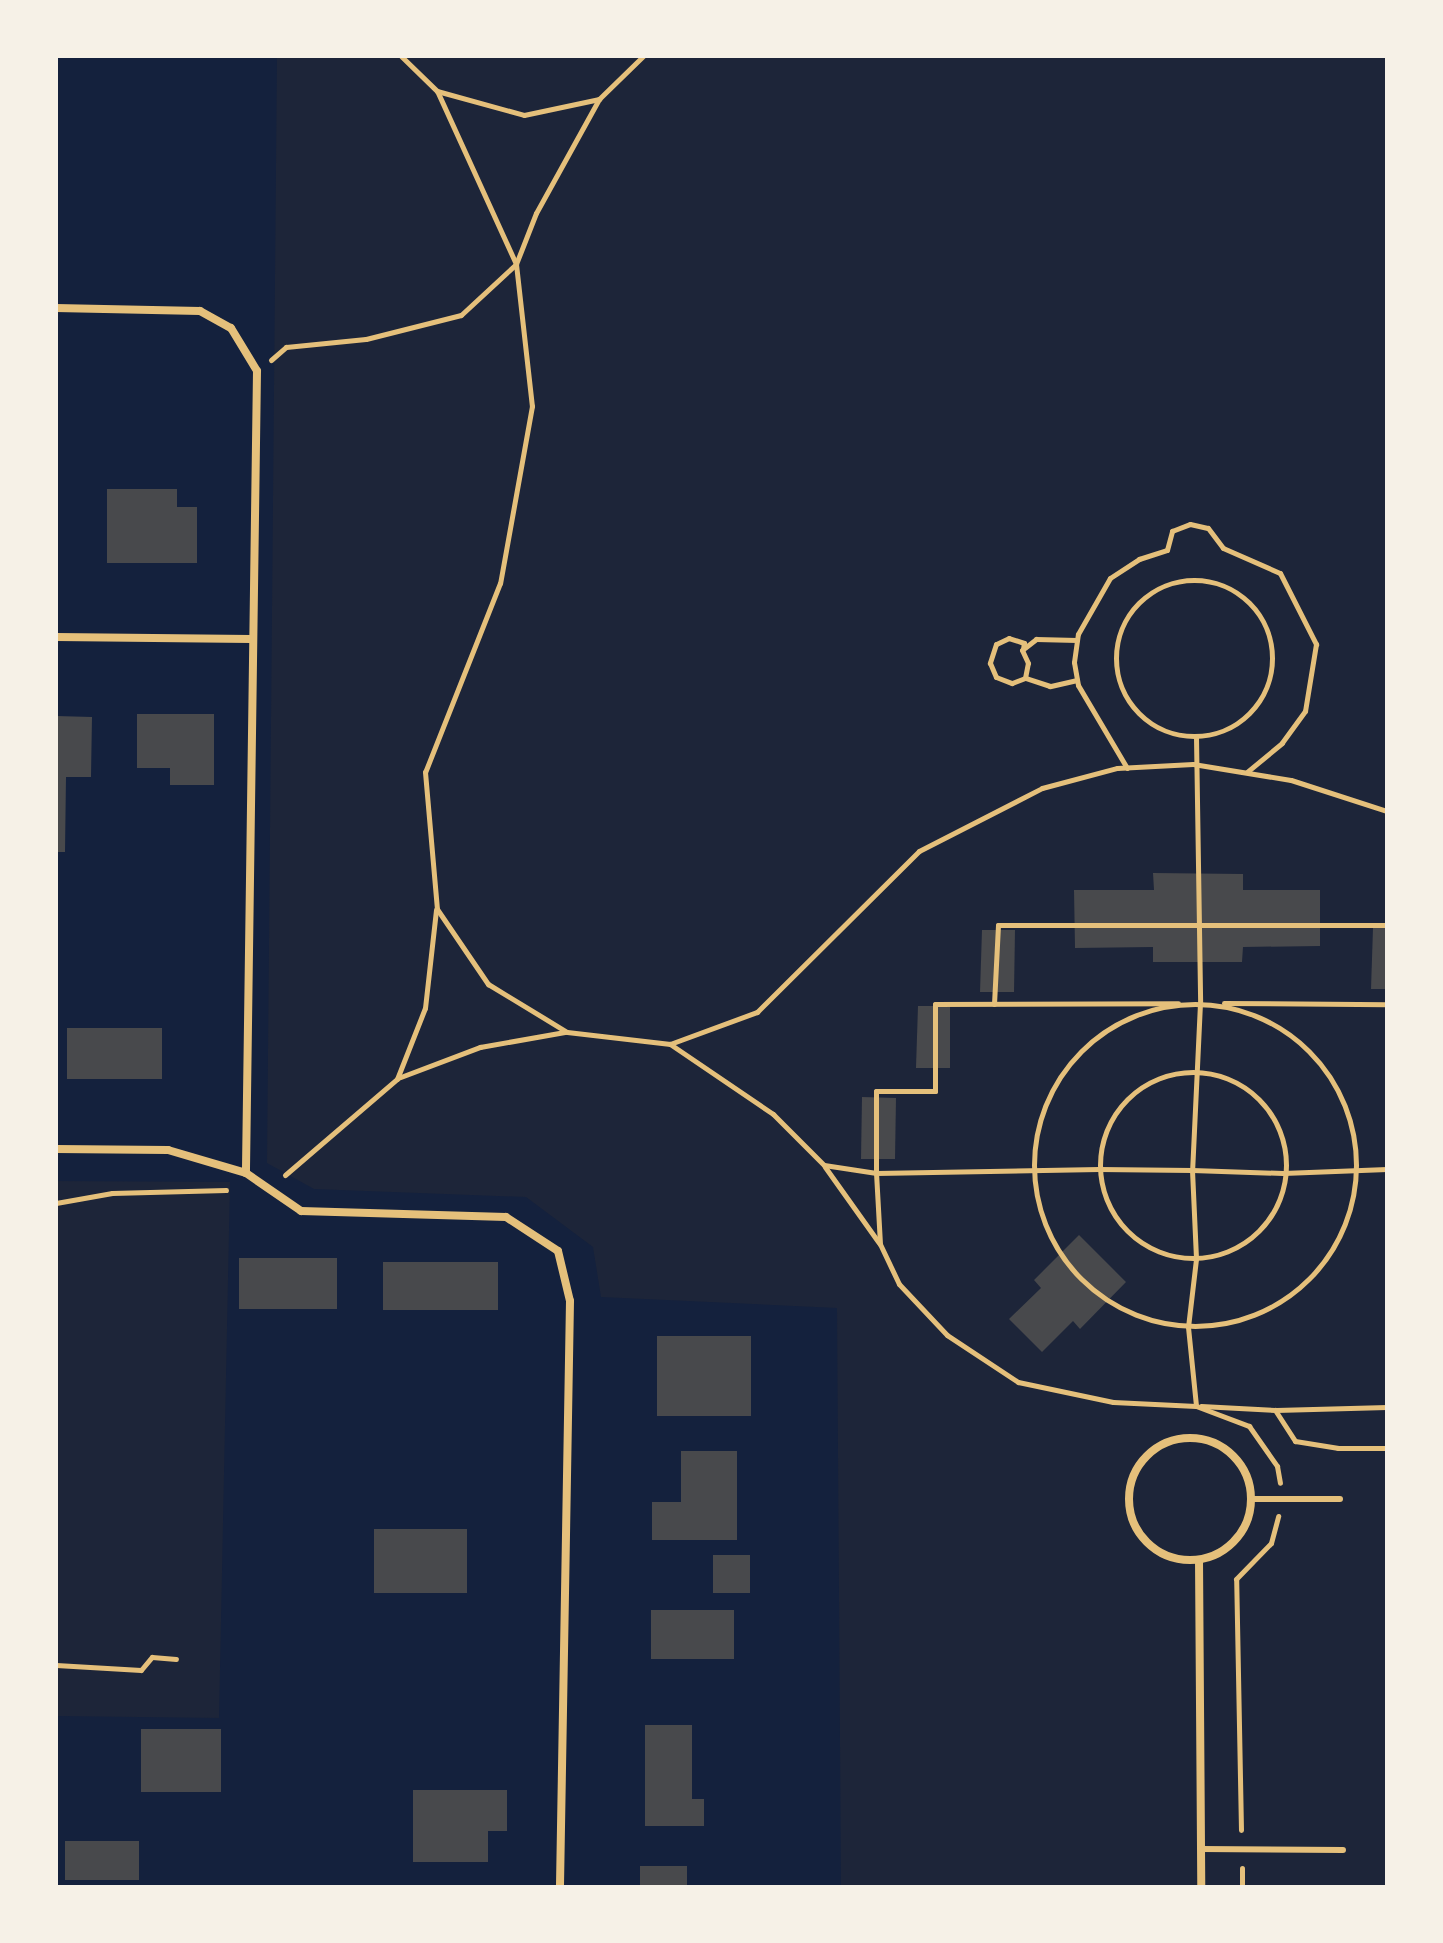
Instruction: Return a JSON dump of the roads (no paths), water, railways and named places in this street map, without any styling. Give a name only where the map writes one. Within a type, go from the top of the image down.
[{"type":"street","points":[[56,308],[200,311],[231,328],[257,371],[246,1173]]},
{"type":"street","points":[[56,637],[251,639]]},
{"type":"street","points":[[56,1149],[168,1150],[246,1173],[301,1211],[506,1217],[558,1251],[570,1301],[560,1887]]},
{"type":"street","points":[[1190,1438],[1219,1445],[1242,1466],[1251,1499],[1238,1538],[1199,1560],[1155,1549],[1135,1526],[1129,1496],[1148,1455],[1190,1438]]},
{"type":"street","points":[[1199,1560],[1201,1887]]},
{"type":"lane","points":[[1251,1499],[1340,1499]]},
{"type":"lane","points":[[1201,1849],[1343,1850]]}]
